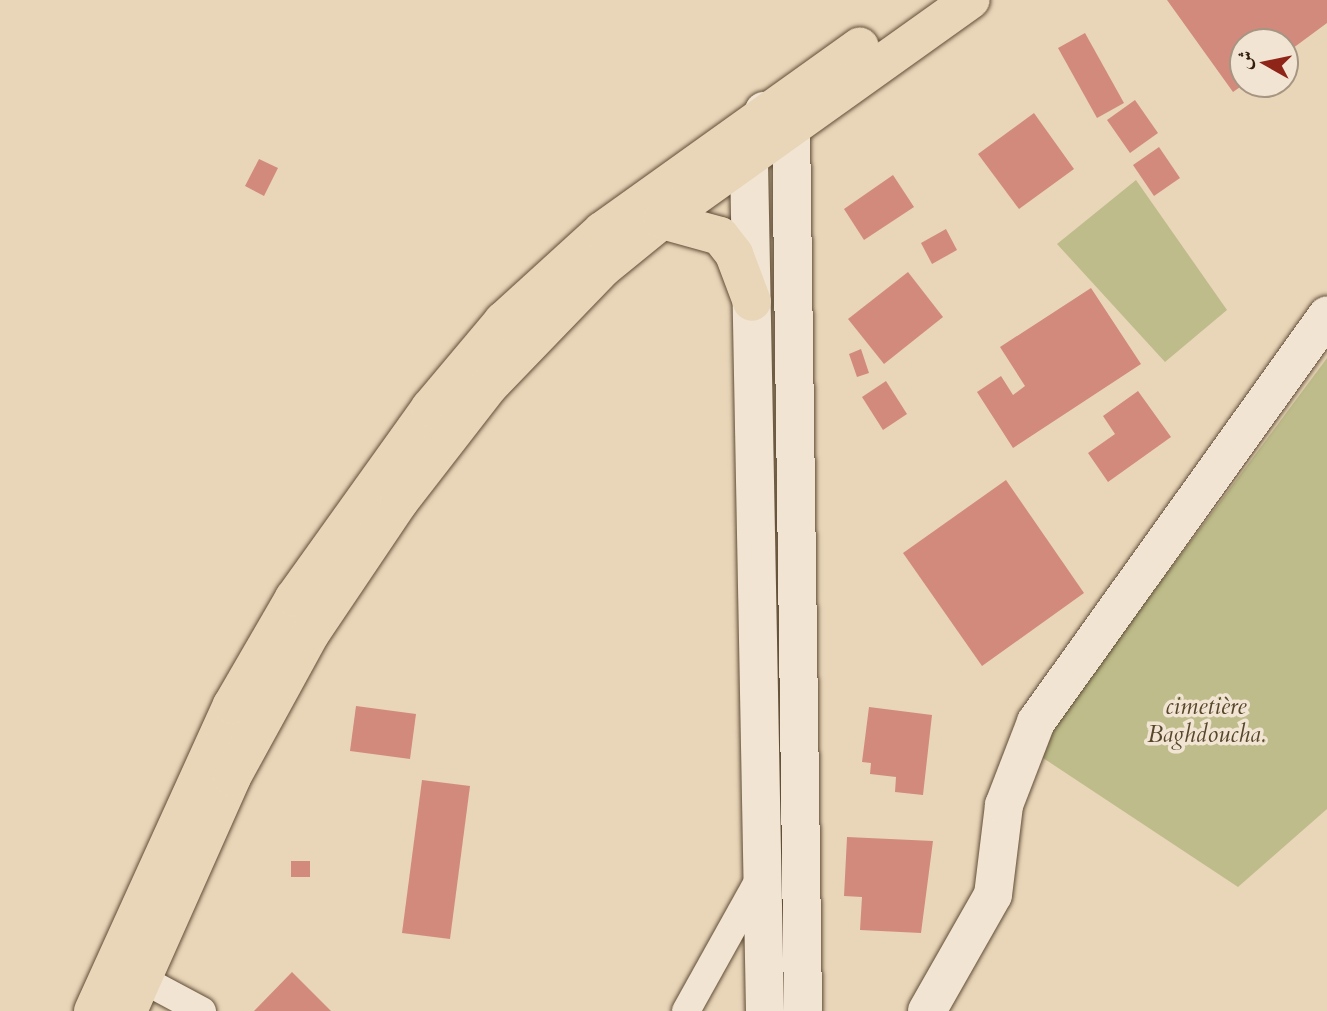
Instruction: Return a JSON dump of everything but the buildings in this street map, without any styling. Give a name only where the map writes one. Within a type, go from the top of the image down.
[{"type":"highway","points":[[135,995],[232,777],[311,633],[364,552],[489,386],[603,268],[662,220],[749,159],[778,118],[929,0]]},
{"type":"highway","points":[[93,1011],[232,705],[372,484],[503,321],[612,222],[970,0]]},
{"type":"highway","points":[[662,220],[720,236],[734,254],[752,302]]},
{"type":"street","points":[[778,118],[802,870],[803,1011]]},
{"type":"street","points":[[749,159],[765,869],[765,1011]]},
{"type":"street","points":[[899,1011],[935,999],[993,895],[1004,805],[1036,722],[1327,316]]},
{"type":"street","points":[[765,869],[802,870]]},
{"type":"street","points":[[687,1011],[765,869]]},
{"type":"street","points":[[135,995],[202,1011]]},
{"type":"green space","points":[[1136,180],[1227,310],[1165,362],[1057,244]]},
{"type":"green space","name":"cimetière Baghdoucha.","points":[[1327,358],[1327,809],[1238,887],[1034,752]]}]
